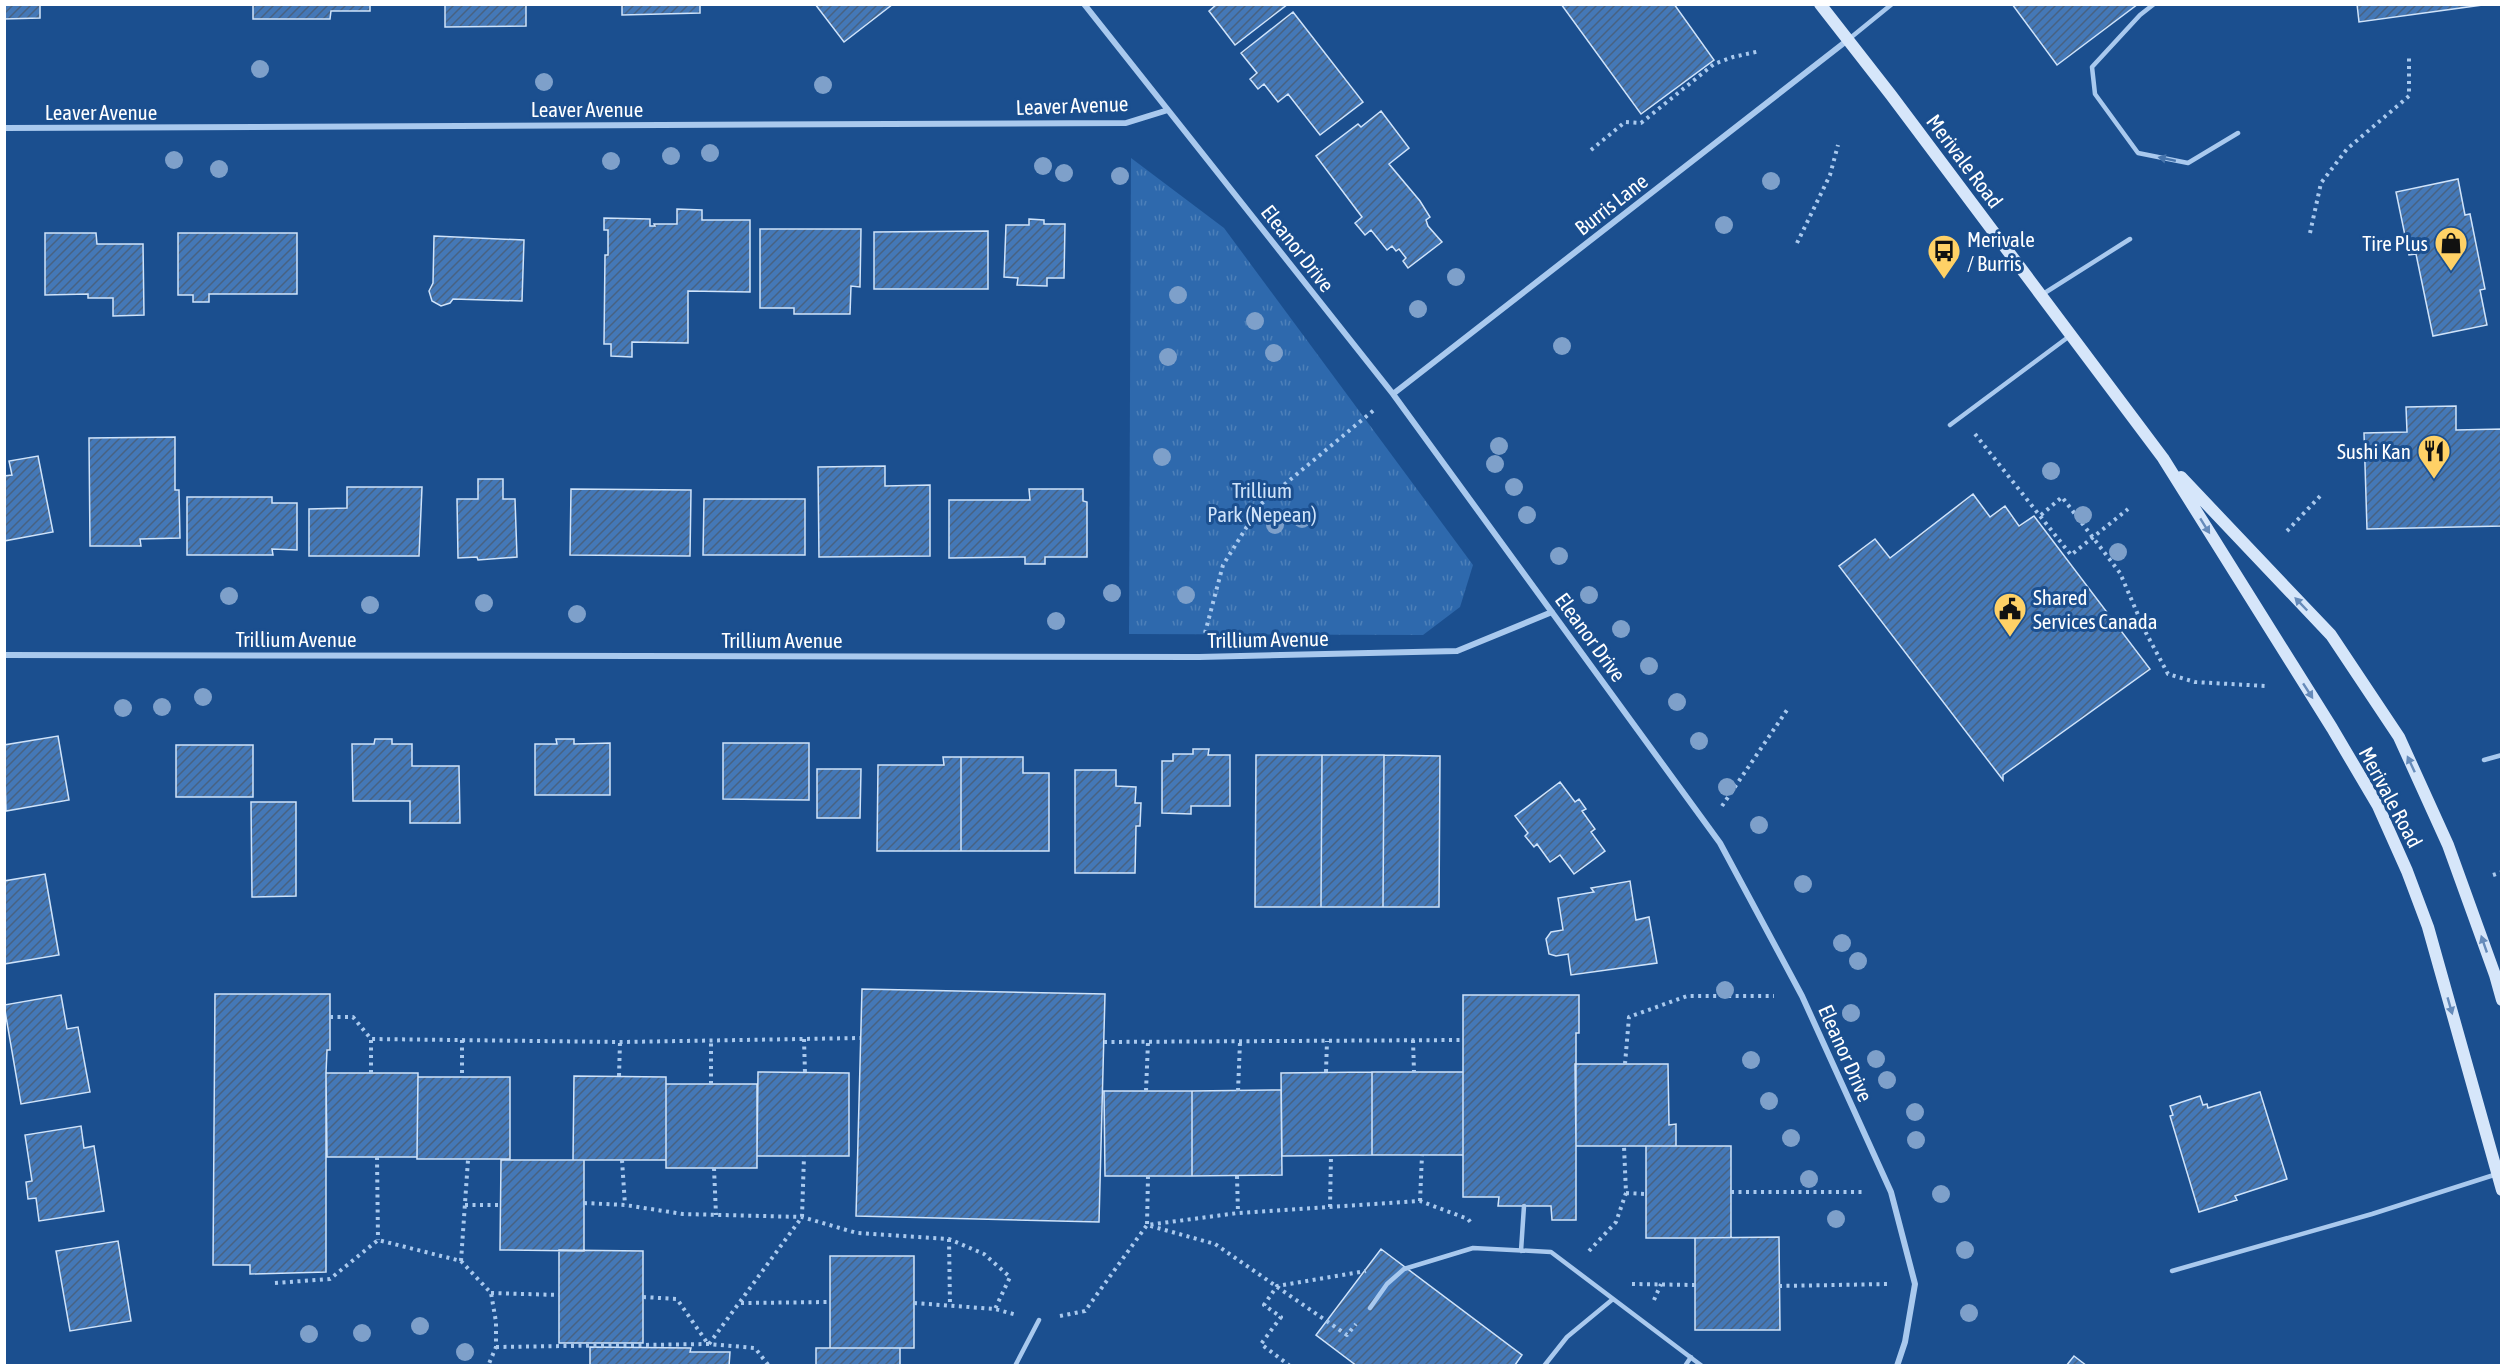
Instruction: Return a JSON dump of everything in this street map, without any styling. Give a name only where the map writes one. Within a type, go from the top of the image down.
[{"type":"main road","name":"Merivale Road","points":[[1820,4],[1849,39],[2163,458],[2332,728],[2378,806],[2407,871],[2428,927],[2502,1190]]},
{"type":"main road","name":"Merivale Road","points":[[2163,458],[2331,635],[2399,737],[2448,845],[2502,1000]]},
{"type":"street","name":"Eleanor Drive","points":[[1084,4],[1393,394],[1720,843],[1802,996],[1891,1192],[1915,1284],[1905,1342],[1897,1365]]},
{"type":"street","name":"Burris Lane","points":[[1393,394],[1849,39]]},
{"type":"street","name":"Leaver Avenue","points":[[4,128],[1126,123],[1168,110]]},
{"type":"street","name":"Trillium Avenue","points":[[4,655],[1198,657],[1457,651],[1552,612]]},
{"type":"lane","points":[[1849,39],[1892,4]]},
{"type":"lane","points":[[2154,4],[2140,15],[2092,67],[2094,94],[2138,153],[2188,163],[2238,133]]},
{"type":"lane","points":[[2041,296],[2130,239]]},
{"type":"lane","points":[[1950,425],[2071,335]]},
{"type":"lane","points":[[2484,760],[2502,756]]},
{"type":"lane","points":[[2172,1271],[2372,1214],[2497,1174]]},
{"type":"lane","points":[[1521,1251],[1524,1206]]},
{"type":"lane","points":[[1370,1308],[1387,1284],[1404,1269],[1473,1248],[1551,1252],[1702,1365]]},
{"type":"lane","points":[[1544,1365],[1568,1337],[1613,1299]]},
{"type":"lane","points":[[1015,1365],[1039,1320]]},
{"type":"lane","points":[[1685,1365],[1691,1357]]},
{"type":"path","points":[[1591,150],[1625,123],[1641,123],[1714,64],[1760,51]]},
{"type":"path","points":[[2310,233],[2321,183],[2347,149],[2409,96],[2409,55]]},
{"type":"path","points":[[1797,243],[1830,175],[1838,145]]},
{"type":"path","points":[[1198,657],[1223,565],[1261,504],[1393,394]]},
{"type":"path","points":[[1961,417],[2071,555],[2128,509]]},
{"type":"path","points":[[2287,531],[2323,493]]},
{"type":"path","points":[[2041,515],[2062,497],[2120,573],[2145,631],[2168,674],[2195,682],[2265,686]]},
{"type":"path","points":[[1708,827],[1787,710]]},
{"type":"path","points":[[2493,875],[2502,872]]},
{"type":"path","points":[[1625,1064],[1629,1017],[1687,996],[1802,996]]},
{"type":"path","points":[[330,1017],[353,1017],[371,1039],[371,1073]]},
{"type":"path","points":[[371,1039],[620,1042],[860,1038]]},
{"type":"path","points":[[804,1039],[805,1072]]},
{"type":"path","points":[[462,1040],[462,1077]]},
{"type":"path","points":[[711,1040],[711,1084]]},
{"type":"path","points":[[1413,1040],[1414,1072]]},
{"type":"path","points":[[1104,1042],[1463,1040]]},
{"type":"path","points":[[1238,1090],[1240,1041]]},
{"type":"path","points":[[1326,1072],[1327,1041]]},
{"type":"path","points":[[619,1077],[620,1042]]},
{"type":"path","points":[[1146,1091],[1148,1042]]},
{"type":"path","points":[[1574,1270],[1616,1222],[1626,1193],[1624,1146]]},
{"type":"path","points":[[1330,1207],[1331,1155]]},
{"type":"path","points":[[1420,1201],[1422,1155]]},
{"type":"path","points":[[709,1344],[802,1217],[804,1156]]},
{"type":"path","points":[[377,1157],[378,1240]]},
{"type":"path","points":[[461,1261],[468,1160]]},
{"type":"path","points":[[622,1160],[625,1205]]},
{"type":"path","points":[[714,1168],[716,1215]]},
{"type":"path","points":[[914,1302],[995,1309],[1039,1320],[1085,1311],[1147,1225],[1148,1176]]},
{"type":"path","points":[[1238,1176],[1238,1213]]},
{"type":"path","points":[[1731,1192],[1891,1192]]},
{"type":"path","points":[[1626,1193],[1646,1194]]},
{"type":"path","points":[[1147,1225],[1238,1213],[1420,1201],[1468,1220],[1495,1249]]},
{"type":"path","points":[[584,1203],[625,1205],[683,1214],[802,1217],[857,1233],[949,1239],[984,1254],[1010,1277],[995,1309]]},
{"type":"path","points":[[465,1205],[500,1205]]},
{"type":"path","points":[[1147,1225],[1215,1244],[1347,1335],[1370,1308]]},
{"type":"path","points":[[949,1239],[950,1305]]},
{"type":"path","points":[[378,1240],[461,1261],[491,1293],[496,1322],[496,1347],[488,1365]]},
{"type":"path","points":[[275,1283],[330,1279],[378,1240]]},
{"type":"path","points":[[1591,1249],[1599,1256]]},
{"type":"path","points":[[1290,1365],[1261,1344],[1281,1317],[1264,1305],[1277,1286],[1366,1271],[1387,1284]]},
{"type":"path","points":[[1630,1284],[1695,1285]]},
{"type":"path","points":[[1779,1286],[1915,1284]]},
{"type":"path","points":[[491,1293],[559,1295]]},
{"type":"path","points":[[643,1297],[677,1299],[709,1344]]},
{"type":"path","points":[[740,1303],[830,1302]]},
{"type":"path","points":[[496,1347],[709,1344],[755,1348],[769,1365]]},
{"type":"green space","name":"Trillium Park (Nepean)","points":[[1131,158],[1224,228],[1473,565],[1460,607],[1423,635],[1129,634]]},
{"type":"building","points":[[4,4],[40,4],[40,18],[4,19]]},
{"type":"building","points":[[253,4],[370,4],[370,11],[331,11],[330,19],[253,19]]},
{"type":"building","points":[[445,4],[526,4],[526,26],[445,27]]},
{"type":"building","points":[[622,4],[700,4],[700,13],[622,15]]},
{"type":"building","points":[[815,4],[893,4],[844,42]]},
{"type":"building","points":[[1217,4],[1288,4],[1235,45],[1209,11]]},
{"type":"building","points":[[1561,4],[1674,4],[1714,60],[1641,114]]},
{"type":"building","points":[[2012,4],[2138,4],[2057,65]]},
{"type":"building","points":[[2357,4],[2482,4],[2482,5],[2359,22]]},
{"type":"building","points":[[1293,12],[1363,102],[1320,135],[1288,94],[1278,102],[1264,84],[1258,89],[1250,79],[1257,73],[1241,53]]},
{"type":"building","points":[[1381,111],[1409,148],[1389,164],[1420,201],[1430,217],[1426,220],[1428,226],[1442,242],[1408,268],[1403,261],[1406,258],[1399,249],[1396,251],[1392,246],[1387,250],[1371,230],[1365,235],[1355,223],[1362,217],[1316,156],[1358,124],[1361,127]]},
{"type":"building","name":"Tire Plus","points":[[2458,179],[2465,215],[2470,214],[2485,289],[2480,290],[2487,325],[2433,336],[2416,254],[2409,255],[2396,192]]},
{"type":"building","points":[[677,209],[702,210],[702,220],[750,220],[750,292],[688,291],[688,343],[632,342],[632,357],[611,356],[611,344],[604,344],[605,255],[608,255],[608,230],[604,230],[604,218],[650,219],[650,226],[677,224]]},
{"type":"building","points":[[1029,219],[1044,220],[1044,224],[1065,224],[1064,278],[1047,278],[1047,286],[1017,285],[1018,278],[1004,277],[1006,225],[1029,225]]},
{"type":"building","points":[[760,229],[861,229],[860,287],[851,286],[850,314],[794,314],[794,308],[760,308]]},
{"type":"building","points":[[988,231],[988,289],[874,289],[874,232]]},
{"type":"building","points":[[45,233],[96,233],[97,244],[143,244],[144,315],[113,316],[113,298],[88,298],[88,294],[45,295]]},
{"type":"building","points":[[178,233],[297,233],[297,294],[209,294],[209,302],[193,302],[193,295],[178,295]]},
{"type":"building","points":[[434,236],[524,240],[522,301],[453,299],[450,303],[441,306],[432,301],[429,291],[433,283]]},
{"type":"building","name":"Sushi Kan","points":[[2456,406],[2456,430],[2502,429],[2502,526],[2367,529],[2364,433],[2407,432],[2406,407]]},
{"type":"building","points":[[175,437],[175,490],[179,490],[180,538],[140,539],[141,546],[90,546],[89,438]]},
{"type":"building","points":[[38,456],[53,532],[4,541],[4,476],[12,475],[9,461]]},
{"type":"building","points":[[885,466],[885,486],[930,485],[930,556],[819,557],[818,467]]},
{"type":"building","points":[[478,479],[503,479],[503,499],[515,499],[517,557],[478,560],[477,557],[458,558],[457,499],[478,499]]},
{"type":"building","points":[[347,487],[422,487],[419,556],[309,556],[309,509],[347,508]]},
{"type":"building","points":[[571,489],[691,490],[690,556],[570,555]]},
{"type":"building","points":[[1029,489],[1083,489],[1083,501],[1087,502],[1087,557],[1045,557],[1045,564],[1025,564],[1025,557],[949,558],[949,500],[1030,500]]},
{"type":"building","name":"Shared Services Canada","points":[[1973,494],[1990,517],[2005,506],[2019,526],[2034,516],[2150,669],[2003,775],[2003,780],[1839,566],[1875,539],[1890,558]]},
{"type":"building","points":[[187,497],[272,497],[272,503],[297,503],[297,550],[272,549],[273,555],[187,555]]},
{"type":"building","points":[[704,499],[805,499],[805,555],[703,555]]},
{"type":"building","points":[[58,736],[69,800],[6,811],[4,745]]},
{"type":"building","points":[[375,739],[392,739],[392,744],[412,744],[412,766],[459,766],[460,823],[410,823],[410,801],[353,801],[352,744],[374,744]]},
{"type":"building","points":[[556,739],[574,739],[574,744],[610,743],[610,795],[535,795],[535,744],[557,744]]},
{"type":"building","points":[[723,743],[809,743],[809,800],[723,799]]},
{"type":"building","points":[[176,745],[253,745],[253,797],[176,797]]},
{"type":"building","points":[[1193,749],[1209,749],[1208,755],[1230,755],[1230,806],[1191,806],[1191,814],[1162,813],[1162,761],[1173,761],[1173,754],[1193,754]]},
{"type":"building","points":[[1256,755],[1322,755],[1321,907],[1255,907]]},
{"type":"building","points":[[1322,755],[1384,755],[1383,907],[1321,907]]},
{"type":"building","points":[[1384,755],[1440,756],[1439,907],[1383,907]]},
{"type":"building","points":[[943,757],[961,757],[961,851],[877,851],[878,765],[944,765]]},
{"type":"building","points":[[961,757],[1023,757],[1023,773],[1049,773],[1049,851],[961,851]]},
{"type":"building","points":[[817,769],[861,769],[860,818],[817,818]]},
{"type":"building","points":[[1075,770],[1116,770],[1116,786],[1136,787],[1135,803],[1141,803],[1140,826],[1136,826],[1135,873],[1075,873]]},
{"type":"building","points":[[1560,782],[1575,802],[1579,799],[1586,809],[1582,811],[1595,829],[1591,832],[1605,851],[1574,874],[1560,855],[1550,862],[1537,844],[1534,847],[1525,836],[1528,833],[1515,816]]},
{"type":"building","points":[[251,802],[296,802],[296,896],[252,897]]},
{"type":"building","points":[[45,874],[59,955],[4,964],[4,881]]},
{"type":"building","points":[[1630,881],[1636,920],[1649,917],[1657,963],[1571,975],[1568,954],[1556,956],[1549,954],[1546,939],[1551,932],[1563,930],[1558,898],[1594,892],[1591,888]]},
{"type":"building","points":[[862,989],[1105,994],[1099,1222],[856,1216]]},
{"type":"building","points":[[215,994],[330,994],[330,1050],[327,1050],[326,1073],[326,1272],[250,1274],[250,1265],[213,1265]]},
{"type":"building","points":[[61,995],[67,1029],[78,1027],[90,1092],[21,1104],[4,1005]]},
{"type":"building","points":[[1463,995],[1579,995],[1579,1033],[1576,1033],[1576,1220],[1552,1220],[1551,1206],[1498,1206],[1499,1197],[1463,1197]]},
{"type":"building","points":[[1575,1064],[1668,1064],[1669,1125],[1676,1124],[1676,1146],[1576,1146]]},
{"type":"building","points":[[758,1072],[849,1073],[849,1156],[757,1156]]},
{"type":"building","points":[[1372,1072],[1463,1072],[1463,1155],[1372,1155]]},
{"type":"building","points":[[1372,1072],[1372,1155],[1282,1156],[1281,1073]]},
{"type":"building","points":[[326,1073],[418,1073],[417,1157],[327,1157]]},
{"type":"building","points":[[574,1076],[666,1077],[666,1160],[573,1160]]},
{"type":"building","points":[[418,1077],[510,1077],[510,1159],[417,1159]]},
{"type":"building","points":[[666,1084],[757,1084],[757,1168],[666,1168]]},
{"type":"building","points":[[1281,1090],[1282,1175],[1192,1176],[1192,1091]]},
{"type":"building","points":[[1104,1091],[1192,1091],[1192,1176],[1105,1176]]},
{"type":"building","points":[[2260,1092],[2287,1179],[2235,1196],[2237,1200],[2199,1212],[2170,1116],[2173,1115],[2170,1106],[2200,1096],[2203,1105],[2207,1104],[2208,1108]]},
{"type":"building","points":[[81,1126],[84,1148],[94,1146],[104,1211],[39,1221],[36,1198],[28,1199],[26,1182],[32,1181],[25,1135]]},
{"type":"building","points":[[1646,1146],[1731,1146],[1731,1238],[1646,1238]]},
{"type":"building","points":[[501,1160],[584,1160],[584,1251],[500,1250]]},
{"type":"building","points":[[1779,1237],[1780,1330],[1695,1330],[1695,1238]]},
{"type":"building","points":[[118,1241],[131,1321],[70,1331],[56,1251]]},
{"type":"building","points":[[1381,1249],[1522,1355],[1515,1365],[1357,1366],[1316,1335]]},
{"type":"building","points":[[559,1250],[643,1251],[643,1343],[559,1343]]},
{"type":"building","points":[[830,1256],[914,1256],[914,1348],[830,1348]]},
{"type":"building","points":[[590,1347],[691,1348],[690,1352],[730,1352],[729,1366],[590,1366]]},
{"type":"building","points":[[816,1348],[900,1348],[900,1366],[816,1366]]},
{"type":"building","points":[[2074,1356],[2087,1366],[2066,1366]]},
{"type":"place","name":"Tire Plus","points":[[2451,272]]},
{"type":"place","name":"Merivale / Burris","points":[[1944,280]]},
{"type":"place","name":"Sushi Kan","points":[[2434,480]]},
{"type":"place","name":"Shared Services Canada","points":[[2010,638]]}]
